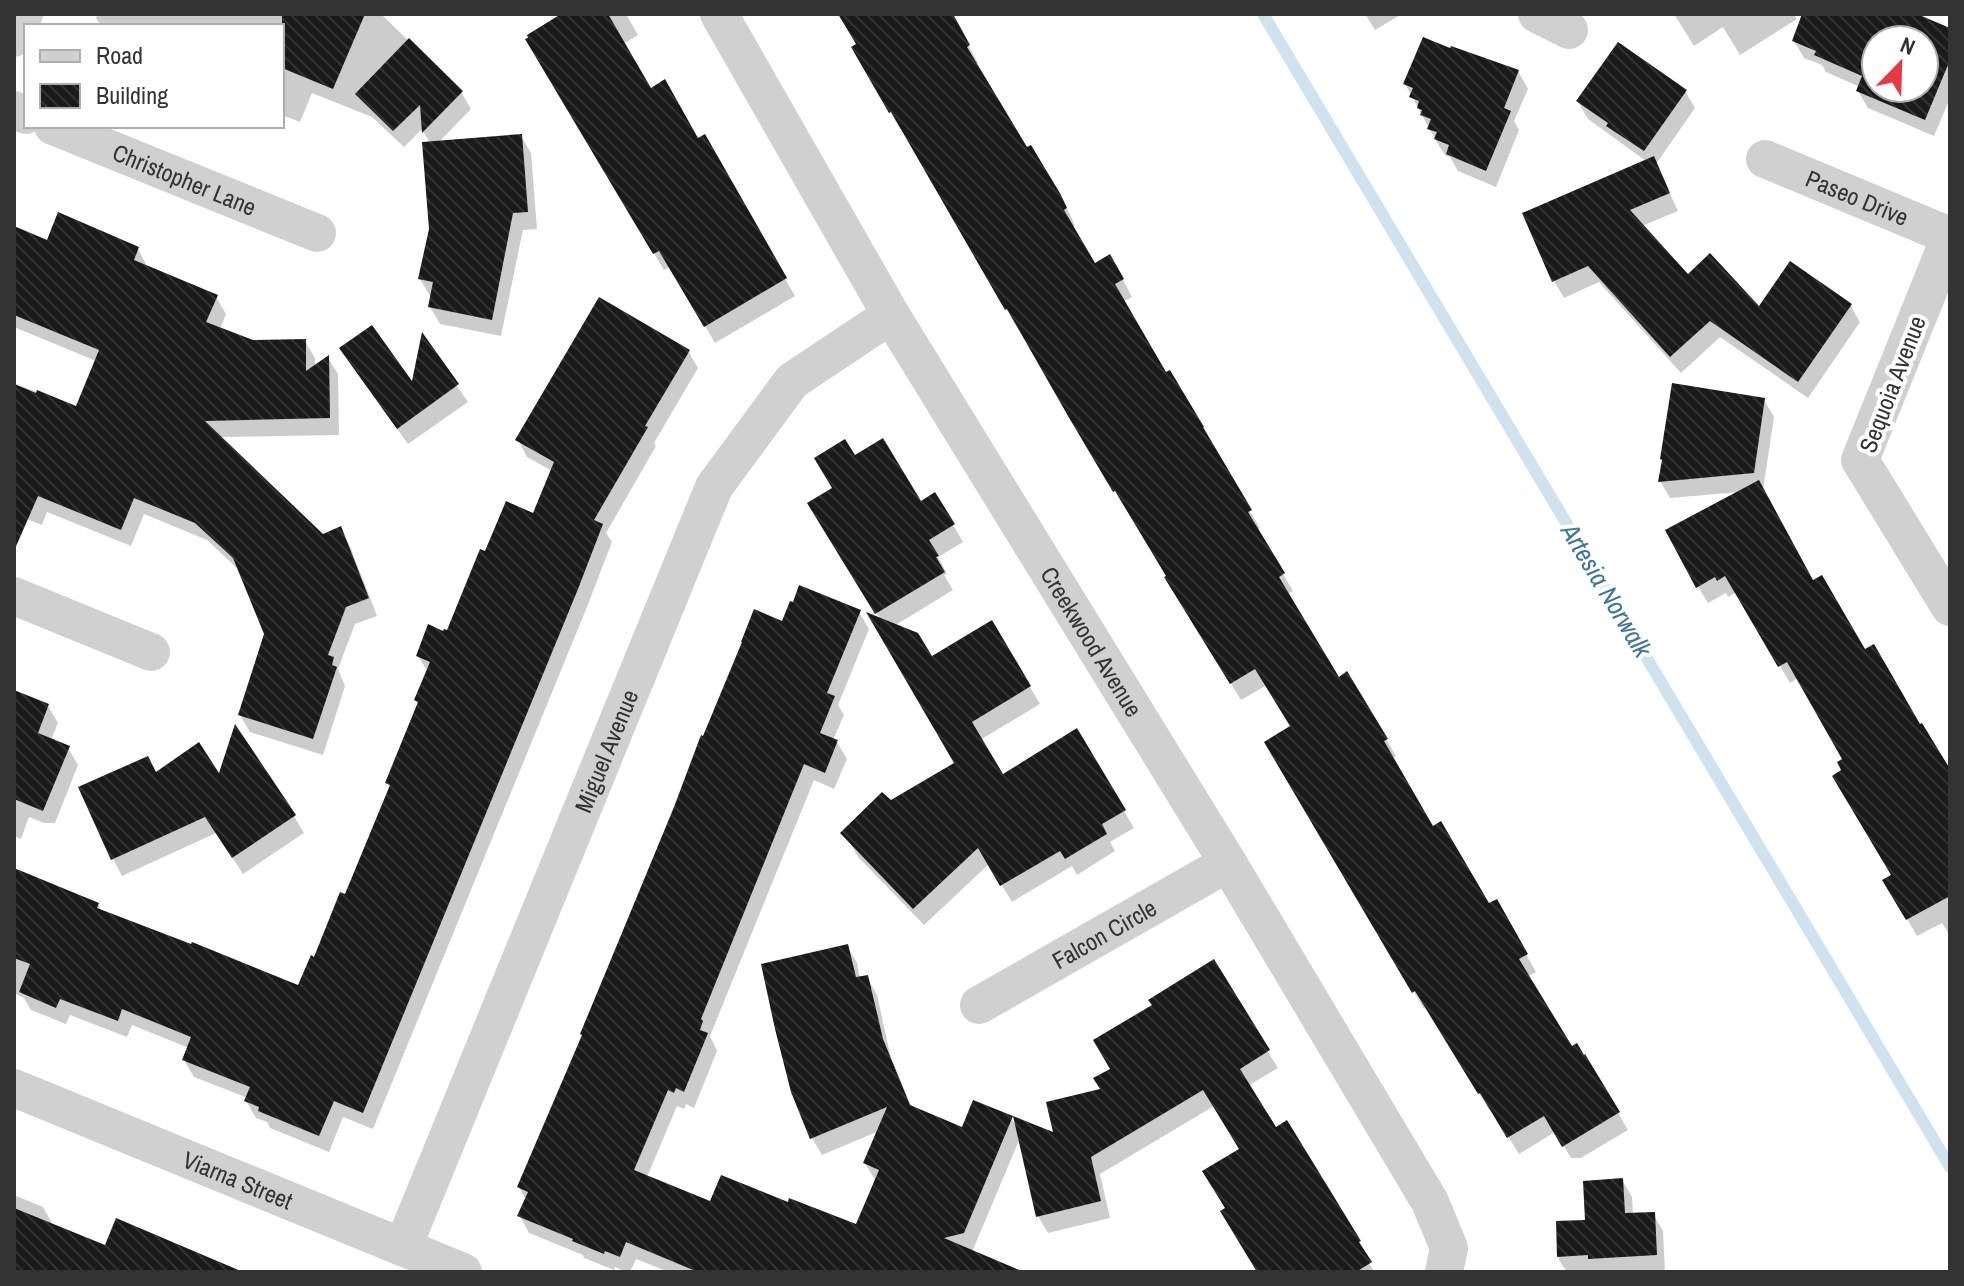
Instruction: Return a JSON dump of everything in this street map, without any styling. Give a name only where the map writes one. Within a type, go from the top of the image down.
[{"type":"street","points":[[14,38],[24,14]]},
{"type":"street","name":"Creekwood Avenue","points":[[719,14],[891,315],[1228,863],[1430,1202],[1449,1248],[1444,1272]]},
{"type":"street","name":"Christopher Lane","points":[[58,128],[317,233]]},
{"type":"street","name":"Paseo Drive","points":[[1765,159],[1950,237]]},
{"type":"street","name":"Sequoia Avenue","points":[[1950,237],[1860,460],[1950,607]]},
{"type":"street","name":"Miguel Avenue","points":[[403,1247],[714,487],[792,381],[891,315]]},
{"type":"street","points":[[14,596],[151,652]]},
{"type":"street","name":"Falcon Circle","points":[[979,1005],[1228,863]]},
{"type":"street","name":"Viarna Street","points":[[14,1088],[463,1272]]},
{"type":"building","points":[[282,14],[365,14],[333,89],[284,69]]},
{"type":"building","points":[[561,14],[608,14],[651,88],[665,79],[698,138],[705,134],[787,278],[704,327],[659,251],[653,254],[525,39]]},
{"type":"building","points":[[838,14],[953,14],[970,45],[967,47],[1027,147],[1031,145],[1061,195],[1067,208],[1064,210],[1095,263],[1110,254],[1124,279],[1115,284],[1166,372],[1170,370],[1252,510],[1248,512],[1285,573],[1279,577],[1339,677],[1347,671],[1388,739],[1384,741],[1433,826],[1441,821],[1489,903],[1497,899],[1528,954],[1519,959],[1572,1046],[1577,1043],[1585,1054],[1620,1112],[1562,1147],[1544,1116],[1507,1138],[1415,991],[1412,993],[1264,742],[1290,726],[1255,669],[1230,684],[889,113],[851,47],[856,44]]},
{"type":"building","points":[[1802,14],[1917,14],[1950,28],[1950,60],[1940,84],[1940,24],[1860,24],[1860,75],[1814,55],[1816,51],[1792,41]]},
{"type":"building","points":[[1423,37],[1519,70],[1504,108],[1511,111],[1486,171],[1446,154],[1449,145],[1434,139],[1437,132],[1427,129],[1431,119],[1420,115],[1422,110],[1417,108],[1419,101],[1409,97],[1413,88],[1403,84]]},
{"type":"building","points":[[409,38],[463,91],[422,133],[420,105],[393,131],[355,94]]},
{"type":"building","points":[[1618,42],[1687,90],[1644,151],[1576,101]]},
{"type":"building","points":[[1887,104],[1932,104],[1925,120]]},
{"type":"building","points":[[522,134],[528,212],[513,213],[492,320],[428,307],[433,282],[418,279],[429,229],[422,142]]},
{"type":"building","points":[[1654,156],[1670,193],[1630,210],[1688,274],[1710,253],[1759,306],[1790,261],[1852,304],[1798,382],[1710,321],[1670,357],[1588,266],[1552,282],[1522,213]]},
{"type":"building","points":[[58,212],[139,247],[134,260],[218,295],[206,322],[253,340],[306,339],[306,371],[329,355],[330,418],[205,421],[323,534],[341,526],[369,598],[346,607],[328,655],[334,657],[332,665],[337,667],[313,739],[238,715],[264,634],[233,558],[195,523],[134,498],[121,530],[38,496],[14,551],[14,384],[76,406],[99,350],[14,315],[14,226],[47,240]]},
{"type":"building","points":[[599,297],[690,350],[594,520],[603,524],[578,589],[363,1113],[334,1101],[319,1136],[258,1111],[259,1107],[244,1101],[250,1087],[182,1060],[191,1037],[122,1009],[118,1021],[60,999],[56,1008],[19,992],[30,964],[14,958],[14,868],[99,903],[97,908],[298,985],[311,955],[314,957],[340,892],[345,894],[390,785],[385,783],[418,702],[414,700],[430,662],[416,656],[428,624],[447,630],[480,549],[485,551],[506,501],[533,513],[554,462],[515,440]]},
{"type":"building","points":[[372,325],[412,381],[422,332],[459,384],[397,429],[339,348]]},
{"type":"building","points":[[1672,383],[1765,398],[1754,473],[1658,482]]},
{"type":"building","points":[[883,438],[921,501],[935,492],[955,524],[929,540],[945,572],[875,614],[807,503],[832,488],[814,458],[845,439],[855,455]]},
{"type":"building","points":[[1759,480],[1813,580],[1822,575],[1865,649],[1874,644],[1950,769],[1950,896],[1906,920],[1882,880],[1891,875],[1832,776],[1841,770],[1837,762],[1842,759],[1787,662],[1778,667],[1725,576],[1717,581],[1715,577],[1696,588],[1665,530]]},
{"type":"building","points":[[799,585],[861,610],[827,693],[835,696],[820,733],[838,740],[825,773],[804,764],[701,1019],[700,1030],[708,1033],[684,1092],[676,1088],[674,1093],[668,1090],[634,1170],[710,1201],[721,1175],[788,1202],[789,1198],[856,1224],[879,1170],[863,1163],[887,1107],[810,1139],[791,1092],[761,964],[848,944],[856,977],[868,975],[883,1039],[910,1105],[962,1127],[973,1100],[1013,1116],[964,1233],[944,1238],[1024,1272],[698,1272],[626,1242],[620,1257],[605,1251],[604,1254],[517,1216],[528,1192],[517,1187],[582,1035],[754,609],[782,621]]},
{"type":"building","points":[[866,612],[918,633],[932,656],[992,620],[1031,686],[972,722],[1003,774],[1077,728],[1126,810],[1102,824],[1107,834],[1065,859],[1060,851],[1000,886],[978,848],[913,909],[840,833],[882,792],[891,800],[954,763]]},
{"type":"building","points":[[14,690],[49,704],[38,733],[70,746],[43,811],[14,799]]},
{"type":"building","points":[[235,724],[296,815],[232,858],[205,817],[111,860],[78,787],[148,756],[156,772],[199,742],[219,773]]},
{"type":"building","points":[[1214,959],[1270,1050],[1240,1069],[1276,1127],[1287,1120],[1361,1241],[1372,1262],[1356,1272],[1257,1272],[1220,1211],[1225,1208],[1202,1171],[1239,1149],[1203,1090],[1091,1157],[1101,1201],[1036,1217],[1013,1116],[1053,1132],[1046,1102],[1100,1089],[1093,1078],[1110,1069],[1093,1040],[1152,1005],[1148,1000]]},
{"type":"building","points":[[1623,1178],[1625,1213],[1655,1212],[1657,1255],[1588,1259],[1588,1255],[1557,1257],[1556,1221],[1585,1220],[1583,1181]]},
{"type":"building","points":[[14,1208],[105,1245],[116,1218],[243,1272],[14,1272]]},
{"type":"waterway","name":"Artesia Norwalk","points":[[1263,14],[1950,1167]]}]
